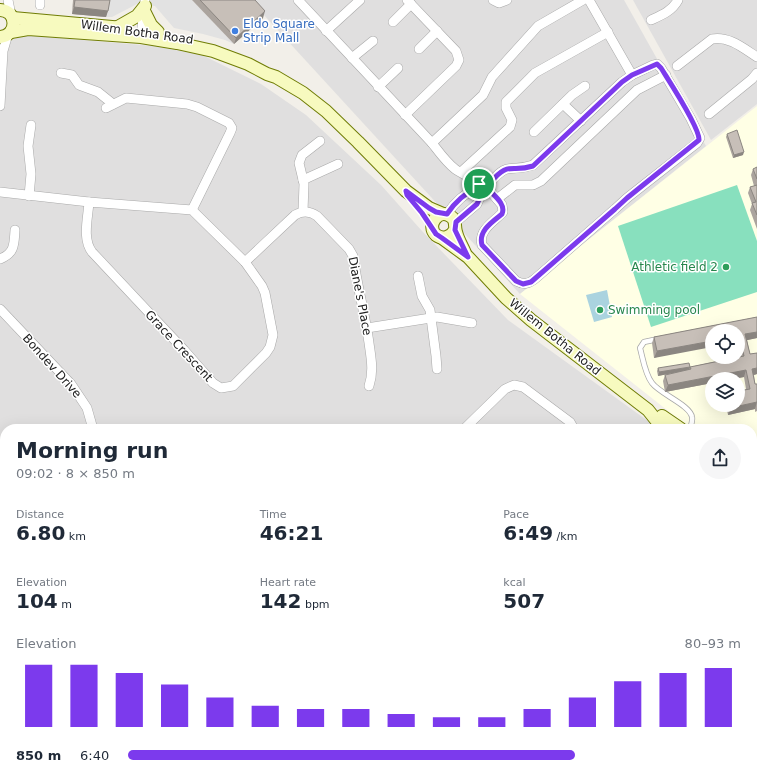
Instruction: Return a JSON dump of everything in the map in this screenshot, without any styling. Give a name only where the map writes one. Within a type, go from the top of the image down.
[{"type":"street","points":[[0,106],[3,51],[6,34],[14,25],[8,14],[8,0]]},
{"type":"street","points":[[326,31],[360,0]]},
{"type":"street","points":[[493,0],[499,3],[507,0]]},
{"type":"street","points":[[432,143],[483,95],[492,77],[538,26],[584,0]]},
{"type":"street","points":[[589,0],[632,75]]},
{"type":"street","points":[[651,20],[669,11],[675,6],[678,0]]},
{"type":"street","points":[[300,1],[378,87],[432,143],[445,160],[455,169],[475,180],[484,188],[497,199],[502,205],[503,212],[482,233],[480,239],[482,245],[516,281],[523,284],[531,282],[627,198],[699,140],[698,133],[666,75],[657,64],[632,75],[533,166],[527,168],[508,168],[499,172],[484,188],[477,204],[468,212],[450,220],[436,217],[432,224],[432,228],[436,234],[442,238],[450,236],[450,220],[458,200],[469,191],[484,188]]},
{"type":"street","points":[[392,22],[409,2],[456,50],[458,55],[458,64],[405,115]]},
{"type":"street","points":[[116,28],[137,16],[145,6]]},
{"type":"street","points":[[145,6],[151,25],[158,32]]},
{"type":"street","points":[[142,34],[145,6]]},
{"type":"street","name":"Willem Botha Road","points":[[8,14],[116,28],[142,34],[213,51],[248,64],[267,74],[276,76],[303,93],[326,111],[406,191],[429,208],[450,220],[468,257]]},
{"type":"street","name":"Willem Botha Road","points":[[6,34],[28,29],[142,34],[158,32],[195,39],[233,50],[271,69],[276,76]]},
{"type":"street","points":[[419,49],[437,31]]},
{"type":"street","points":[[461,172],[510,127],[512,120],[506,108],[506,102],[533,75],[608,32]]},
{"type":"street","points":[[677,66],[712,40],[717,38],[732,41],[757,57]]},
{"type":"street","points":[[352,58],[372,41]]},
{"type":"street","points":[[378,87],[398,68]]},
{"type":"street","points":[[0,192],[89,202],[192,210],[232,128],[230,123],[197,107],[187,104],[126,98],[110,106],[98,92],[80,85],[72,75],[61,73]]},
{"type":"street","points":[[709,114],[752,79],[757,73]]},
{"type":"street","points":[[497,199],[515,185],[533,185],[538,183],[637,90],[666,75]]},
{"type":"street","points":[[534,132],[572,95],[585,86]]},
{"type":"street","points":[[563,104],[581,121]]},
{"type":"street","points":[[29,196],[31,174],[28,146],[31,125]]},
{"type":"street","points":[[245,262],[295,215],[303,212],[303,180],[299,167],[300,159],[302,155],[320,141]]},
{"type":"street","points":[[560,141],[572,152]]},
{"type":"street","points":[[303,180],[338,164]]},
{"type":"street","name":"Willem Botha Road","points":[[406,191],[411,201],[422,213],[432,228]]},
{"type":"street","points":[[458,200],[468,212]]},
{"type":"street","name":"Grace Crescent","points":[[89,202],[86,238],[89,249],[213,383],[221,388],[232,386],[270,348],[273,339],[265,293],[262,286],[245,262],[192,210]]},
{"type":"street","name":"Diane's Place","points":[[303,212],[314,213],[352,252],[367,328],[372,368],[372,377],[369,386]]},
{"type":"street","points":[[0,259],[11,252],[15,230]]},
{"type":"street","name":"Willem Botha Road","points":[[442,238],[468,257],[506,298],[531,320],[648,410],[661,424]]},
{"type":"street","points":[[418,276],[422,296],[434,317],[437,369]]},
{"type":"street","name":"Bondev Drive","points":[[0,308],[71,384],[87,408],[92,424]]},
{"type":"street","points":[[367,328],[434,317],[472,322]]},
{"type":"street","points":[[469,424],[505,389],[514,385],[524,387],[571,424]]},
{"type":"street","name":"Willem Botha Road","points":[[648,410],[660,415],[674,424]]},
{"type":"lane","points":[[667,337],[644,342],[640,348],[648,376],[656,389],[691,413],[691,424]]},
{"type":"shaded area","points":[[108,0],[192,0],[234,44],[203,34],[174,28],[155,6],[137,4],[112,17],[106,17]]},
{"type":"shaded area","points":[[250,0],[624,0],[706,146],[520,294]]},
{"type":"shaded area","points":[[633,0],[757,0],[757,104],[711,140]]},
{"type":"shaded area","points":[[23,35],[154,46],[202,55],[261,84],[306,115],[381,185],[422,231],[508,320],[652,424],[0,424],[0,98],[9,41]]},
{"type":"shaded area","points":[[757,106],[757,424],[685,424],[520,294]]},
{"type":"green space","points":[[737,185],[757,241],[757,292],[651,327],[618,226]]},
{"type":"water","name":"Swimming pool","points":[[607,290],[612,317],[594,322],[586,295]]},
{"type":"building","points":[[75,0],[110,0],[108,11],[74,7]]},
{"type":"building","name":"Eldo Square Strip Mall","points":[[200,0],[255,0],[265,11],[236,38]]},
{"type":"building","points":[[737,130],[744,152],[734,155],[727,134]]},
{"type":"building","points":[[757,167],[757,179],[753,169]]},
{"type":"building","points":[[757,185],[757,215],[752,203],[756,202],[750,187]]},
{"type":"building","points":[[757,317],[757,332],[745,334],[745,324],[721,324]]},
{"type":"building","points":[[705,327],[705,342],[657,351],[654,337]]},
{"type":"building","points":[[745,334],[750,354],[757,353],[757,368],[752,369],[755,384],[757,384],[757,402],[745,405],[745,390],[750,389],[746,370],[736,372],[705,372],[705,378],[668,385],[665,375],[691,369],[690,367],[705,364],[745,364]]},
{"type":"building","points":[[689,363],[690,367],[659,372],[658,368]]},
{"type":"place","name":"Eldo Square Strip Mall","points":[[235,31]]},
{"type":"place","name":"Athletic field 2","points":[[726,267]]},
{"type":"place","name":"Swimming pool","points":[[600,310]]},
{"type":"route","points":[[657,64],[661,68],[691,119],[700,138],[697,143],[627,198],[536,278],[527,284],[516,281],[482,245],[480,239],[482,233],[503,212],[502,205],[490,191],[485,194],[482,193],[477,204],[456,222],[455,230],[468,257],[436,234],[422,213],[411,201],[406,191],[436,212],[447,214],[458,200],[469,191],[478,187],[479,184],[483,181],[490,183],[499,172],[508,168],[527,168],[533,166],[622,82],[632,75],[657,64]]}]
